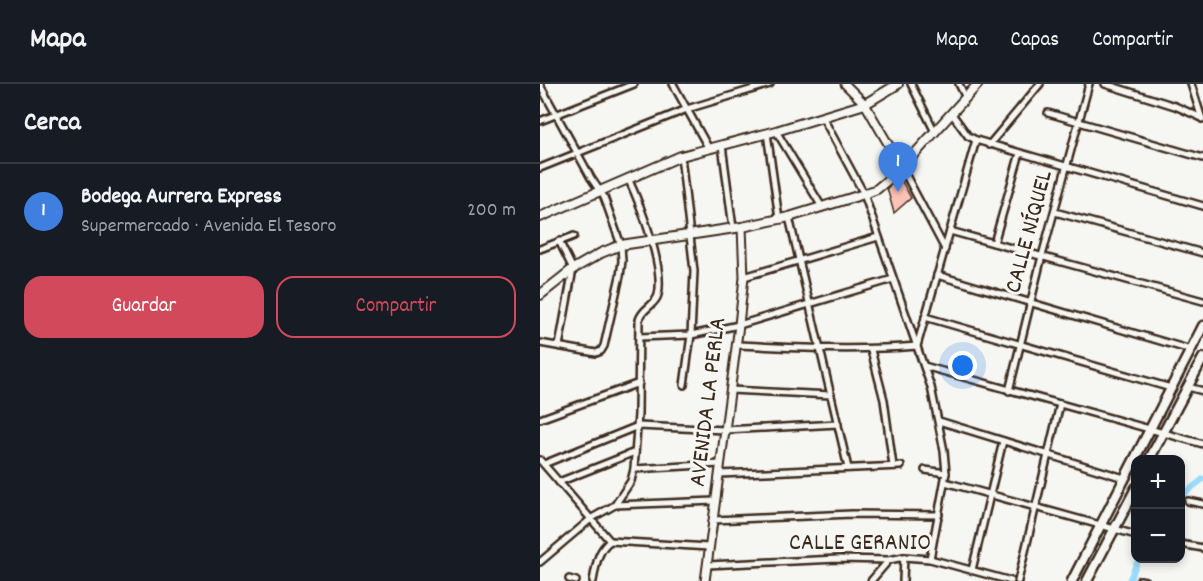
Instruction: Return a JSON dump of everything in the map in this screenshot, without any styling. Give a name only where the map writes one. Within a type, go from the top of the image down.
[{"type":"main road","points":[[540,217],[681,156],[823,118],[865,104],[898,84]]},
{"type":"main road","points":[[540,295],[573,269],[621,245],[742,227],[789,217],[864,194],[892,178],[978,84]]},
{"type":"main road","points":[[1071,581],[1203,326]]},
{"type":"main road","points":[[1151,455],[1203,358]]},
{"type":"main road","points":[[1087,581],[1131,498]]},
{"type":"street","points":[[540,121],[634,84]]},
{"type":"street","points":[[673,84],[709,149]]},
{"type":"street","points":[[540,168],[687,109],[770,84]]},
{"type":"street","points":[[844,84],[865,104],[945,249]]},
{"type":"street","points":[[910,84],[934,132]]},
{"type":"street","points":[[959,84],[966,98]]},
{"type":"street","points":[[988,145],[1040,84]]},
{"type":"street","name":"CALLE NÍQUEL","points":[[1009,391],[1019,344],[1089,84]]},
{"type":"street","points":[[1105,84],[1175,106],[1202,119]]},
{"type":"street","points":[[1191,84],[1202,119]]},
{"type":"street","points":[[540,85],[607,204],[621,245],[622,261],[601,351],[596,353],[540,342]]},
{"type":"street","points":[[1048,113],[1203,158]]},
{"type":"street","points":[[952,114],[968,136],[988,145],[1067,165],[1203,206]]},
{"type":"street","points":[[823,118],[864,194],[924,366],[939,422],[946,473],[930,559]]},
{"type":"street","points":[[771,132],[822,207]]},
{"type":"street","points":[[771,132],[779,219]]},
{"type":"street","points":[[917,346],[976,140]]},
{"type":"street","points":[[722,145],[734,228]]},
{"type":"street","points":[[994,243],[1020,153]]},
{"type":"street","points":[[681,156],[691,235],[694,296],[684,385]]},
{"type":"street","points":[[541,558],[592,518],[615,505],[628,486],[634,469],[638,426],[640,315],[657,298],[659,287],[657,264],[651,240],[628,178]]},
{"type":"street","points":[[1055,212],[1203,253]]},
{"type":"street","points":[[789,217],[848,468]]},
{"type":"street","name":"AVENIDA LA PERLA","points":[[705,581],[739,325],[744,277],[742,227]]},
{"type":"street","points":[[950,231],[1203,301]]},
{"type":"street","points":[[540,249],[574,236]]},
{"type":"street","points":[[744,277],[878,237]]},
{"type":"street","points":[[559,242],[573,269],[559,346]]},
{"type":"street","points":[[937,275],[1191,350]]},
{"type":"street","points":[[639,337],[691,335],[739,325],[893,279]]},
{"type":"street","points":[[925,317],[1171,388]]},
{"type":"street","points":[[736,345],[872,350],[917,346]]},
{"type":"street","points":[[872,350],[884,400],[893,466]]},
{"type":"street","points":[[924,366],[1203,444]]},
{"type":"street","points":[[540,418],[639,383]]},
{"type":"street","points":[[1188,387],[1203,391]]},
{"type":"street","points":[[730,390],[831,395]]},
{"type":"street","points":[[1018,581],[1060,404]]},
{"type":"street","points":[[939,422],[1125,478]]},
{"type":"street","points":[[610,541],[542,462],[638,426],[725,430],[838,424]]},
{"type":"street","points":[[972,570],[1003,441]]},
{"type":"street","points":[[559,482],[635,452]]},
{"type":"street","points":[[634,469],[720,464]]},
{"type":"street","points":[[719,474],[902,466]]},
{"type":"street","points":[[925,470],[946,473]]},
{"type":"street","points":[[945,482],[1131,534]]},
{"type":"street","points":[[615,505],[715,501]]},
{"type":"street","points":[[1188,501],[1203,504]]},
{"type":"street","points":[[713,520],[852,514],[939,515]]},
{"type":"street","points":[[593,581],[602,549],[610,541],[709,547]]},
{"type":"street","points":[[1185,545],[1203,548]]},
{"type":"street","points":[[903,581],[904,557]]},
{"type":"street","name":"CALLE GERANIO","points":[[707,565],[838,559],[889,560],[904,557],[930,559],[1011,581]]},
{"type":"street","points":[[871,581],[889,560]]},
{"type":"street","points":[[569,579],[576,581]]},
{"type":"building","points":[[900,178],[911,198],[894,213],[887,188]]},
{"type":"waterway","points":[[1185,493],[1203,479]]},
{"type":"waterway","points":[[1129,581],[1137,563]]},
{"type":"place","name":"Bodega Aurrera Express","points":[[898,192]]}]
